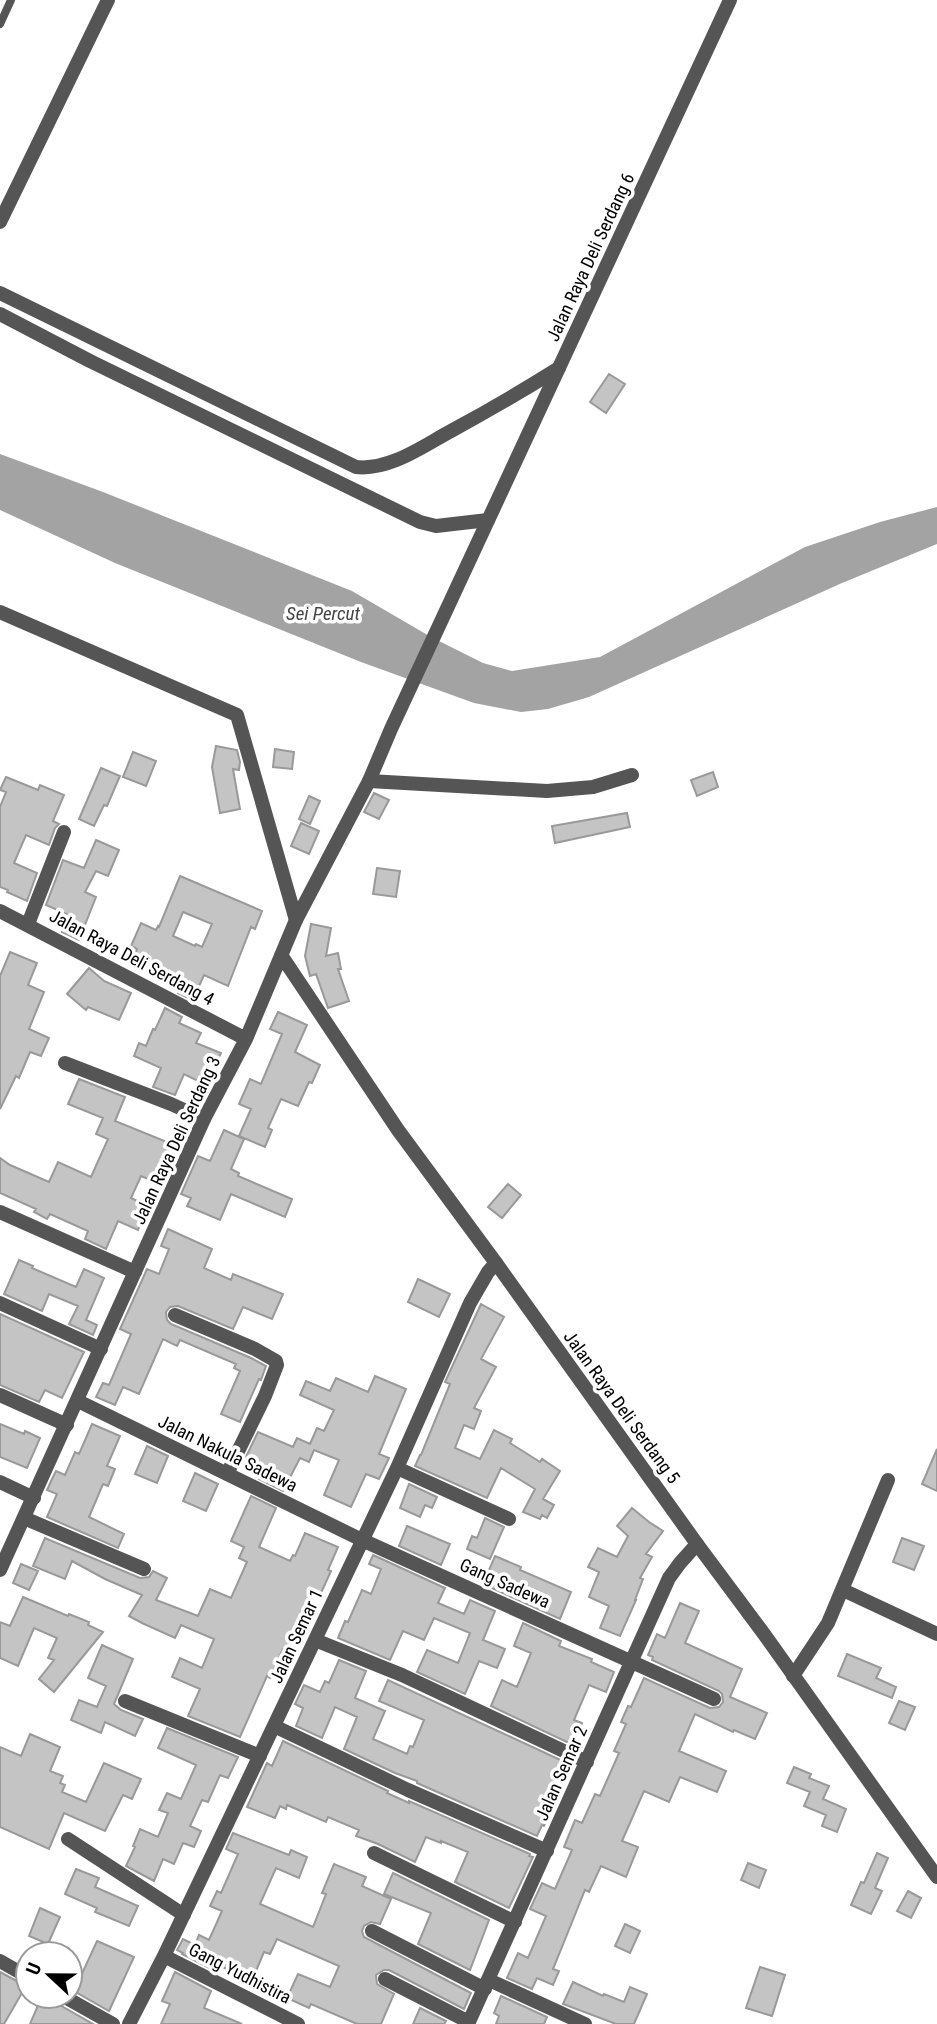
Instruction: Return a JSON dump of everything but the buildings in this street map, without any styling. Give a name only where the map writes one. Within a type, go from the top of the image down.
[{"type":"street","points":[[0,222],[108,0]]},
{"type":"street","name":"Jalan Raya Deli Serdang 6","points":[[391,729],[730,0]]},
{"type":"street","points":[[0,293],[362,468],[407,455],[559,368]]},
{"type":"street","points":[[0,314],[90,361],[420,522],[436,526],[485,525]]},
{"type":"street","points":[[0,612],[237,715],[296,920]]},
{"type":"street","name":"Jalan Raya Deli Serdang 3","points":[[0,1570],[204,1119],[246,1039],[296,920],[369,781],[391,729]]},
{"type":"street","points":[[369,781],[547,790],[593,787],[632,775]]},
{"type":"street","points":[[28,923],[64,832]]},
{"type":"street","name":"Jalan Raya Deli Serdang 4","points":[[1,913],[28,923],[246,1039]]},
{"type":"street","name":"Jalan Raya Deli Serdang 5","points":[[281,955],[492,1268],[695,1546],[764,1634],[937,1877]]},
{"type":"street","points":[[65,1063],[204,1119]]},
{"type":"street","points":[[0,1212],[135,1272]]},
{"type":"street","name":"Jalan Semar 1","points":[[129,2024],[397,1468],[470,1303],[492,1268]]},
{"type":"street","points":[[0,1303],[101,1349]]},
{"type":"street","points":[[175,1315],[255,1349],[276,1361],[278,1365],[227,1474]]},
{"type":"street","points":[[0,1395],[67,1425]]},
{"type":"street","name":"Jalan Nakula Sadewa","points":[[78,1401],[362,1540]]},
{"type":"street","points":[[397,1468],[509,1519]]},
{"type":"street","points":[[793,1676],[828,1623],[888,1480]]},
{"type":"street","points":[[0,1482],[34,1498]]},
{"type":"street","points":[[24,1518],[144,1569]]},
{"type":"street","name":"Gang Sadewa","points":[[362,1540],[714,1699]]},
{"type":"street","name":"Jalan Semar 2","points":[[469,2023],[669,1578],[695,1546]]},
{"type":"street","points":[[843,1590],[937,1634]]},
{"type":"street","points":[[315,1640],[402,1675],[587,1762]]},
{"type":"street","points":[[125,1700],[260,1756]]},
{"type":"street","points":[[274,1726],[408,1790],[547,1851]]},
{"type":"street","points":[[68,1839],[184,1914]]},
{"type":"street","points":[[374,1853],[515,1922]]},
{"type":"street","points":[[372,1931],[487,1984],[585,2024]]},
{"type":"street","name":"Gang Yudhistira","points":[[164,1956],[298,2024]]},
{"type":"street","points":[[385,1979],[469,2023]]},
{"type":"street","points":[[84,2008],[113,2024]]},
{"type":"lane","points":[[0,24],[12,0]]},
{"type":"water","name":"Sei Percut","points":[[0,454],[352,591],[431,637],[483,663],[512,671],[600,657],[805,547],[880,522],[937,507],[937,544],[842,583],[589,697],[548,709],[521,712],[474,703],[361,662],[115,563],[0,510]]}]
